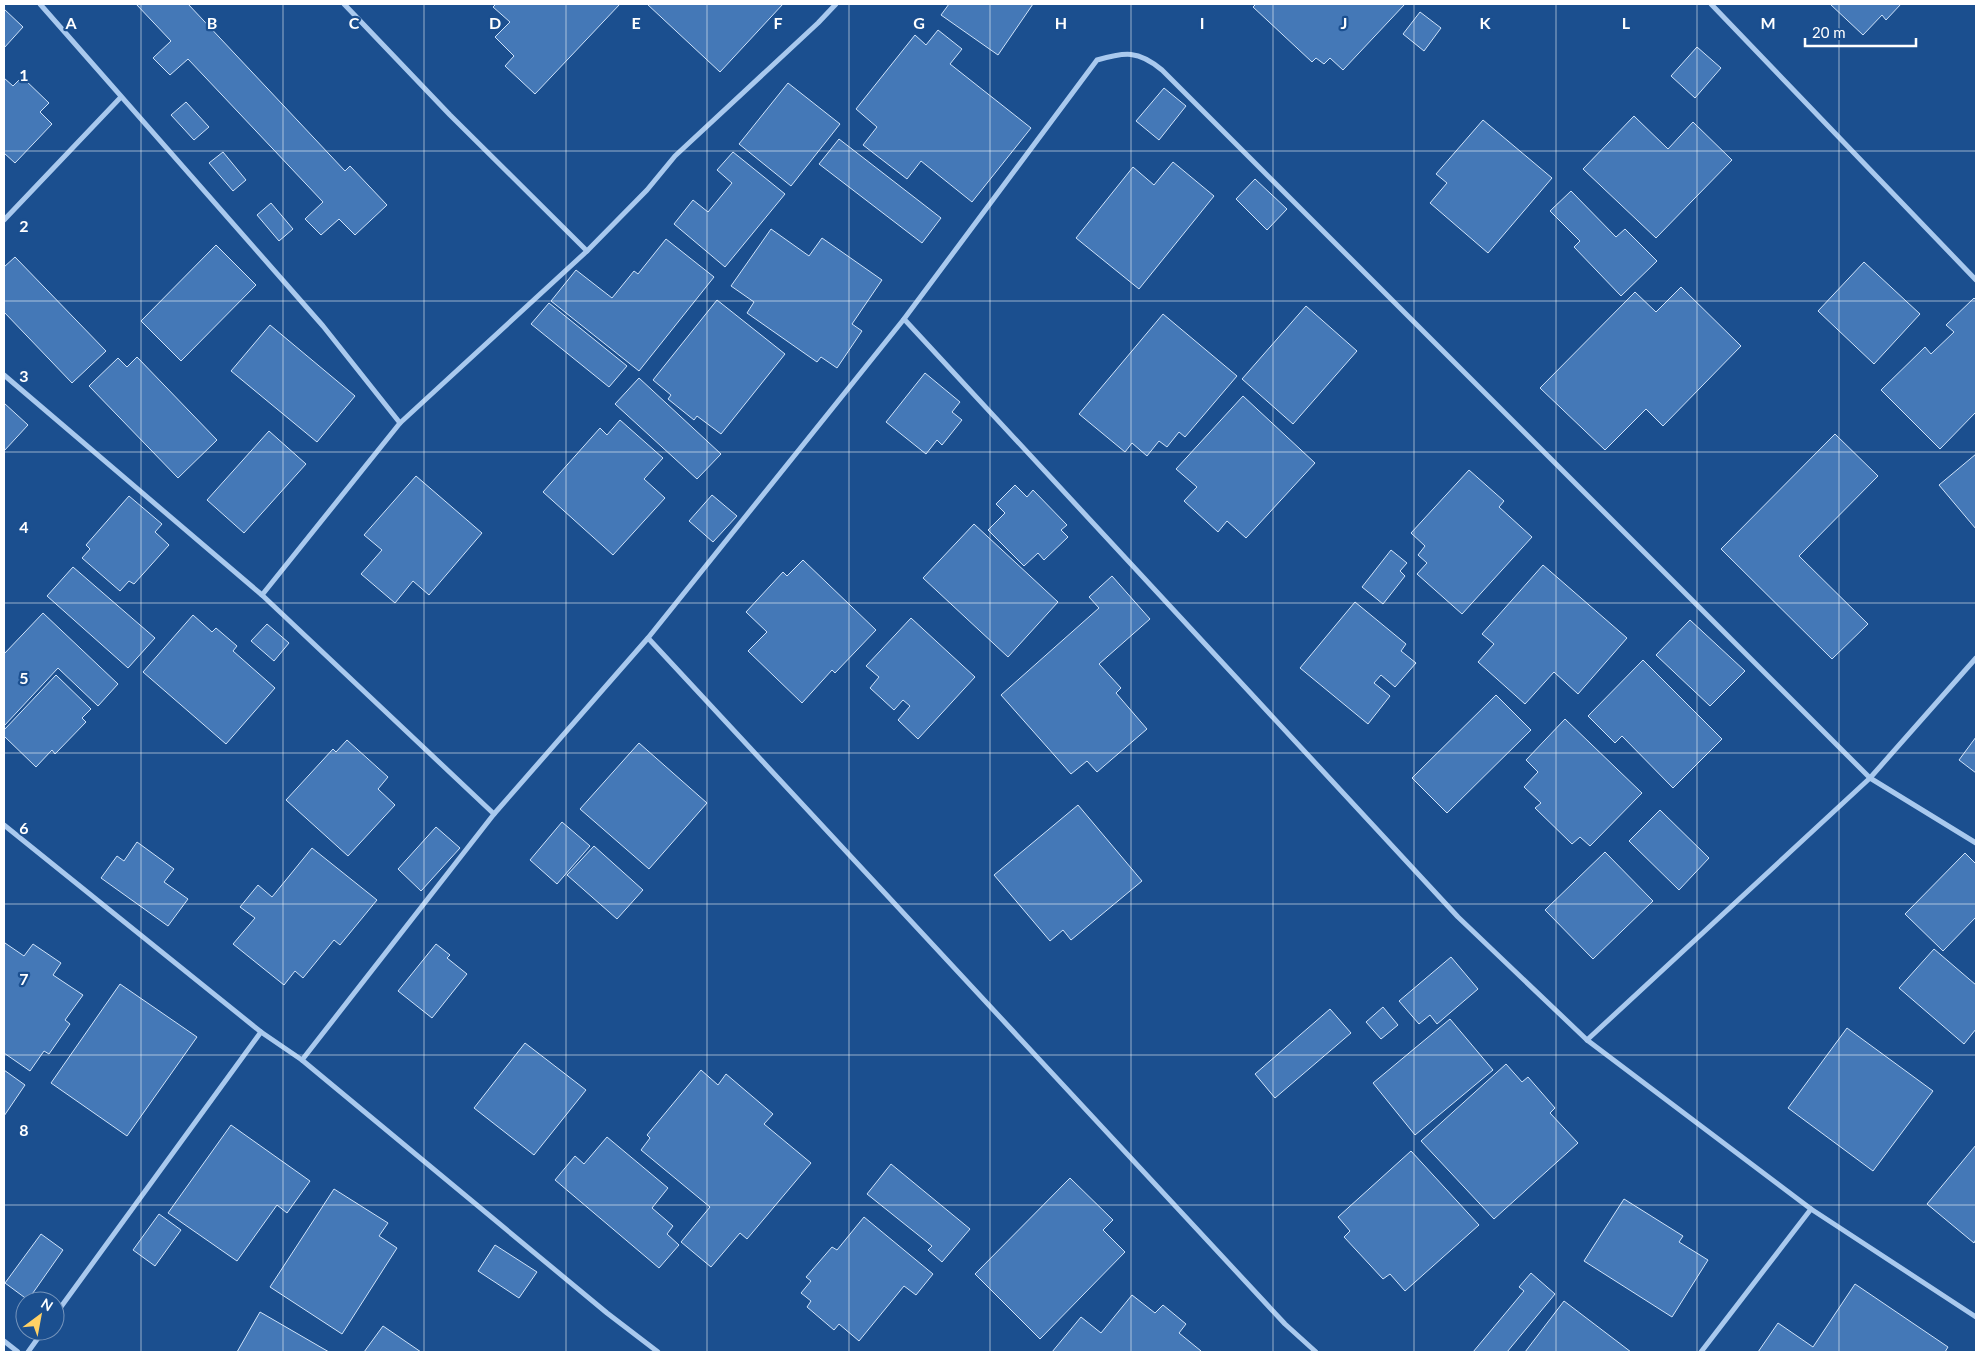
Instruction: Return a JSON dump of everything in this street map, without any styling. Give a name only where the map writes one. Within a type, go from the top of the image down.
[{"type":"street","points":[[40,4],[323,326],[400,423]]},
{"type":"street","points":[[344,4],[444,109],[587,251]]},
{"type":"street","points":[[262,595],[400,423],[587,251],[647,190],[675,156],[836,4]]},
{"type":"street","points":[[1711,4],[1976,280]]},
{"type":"street","points":[[302,1060],[494,814],[648,638],[904,319],[1097,60],[1122,53],[1148,58],[1162,70],[1870,778],[1976,843]]},
{"type":"street","points":[[4,220],[121,97]]},
{"type":"street","points":[[904,319],[1458,917],[1587,1040],[1811,1209],[1976,1317]]},
{"type":"street","points":[[4,375],[262,595],[494,814]]},
{"type":"street","points":[[648,638],[1285,1324],[1316,1352]]},
{"type":"street","points":[[1587,1040],[1870,778],[1976,658]]},
{"type":"street","points":[[4,825],[261,1032],[302,1060],[600,1307],[658,1352]]},
{"type":"street","points":[[65,1301],[261,1032]]},
{"type":"street","points":[[1702,1352],[1811,1209]]},
{"type":"street","points":[[4,1341],[18,1352]]},
{"type":"street","points":[[28,1352],[36,1341]]},
{"type":"building","points":[[136,4],[188,4],[345,171],[350,166],[387,205],[355,235],[339,219],[321,235],[305,219],[323,202],[188,59],[170,75],[153,58],[171,41]]},
{"type":"building","points":[[496,4],[620,4],[535,94],[505,66],[514,56],[495,37],[510,22],[493,7]]},
{"type":"building","points":[[647,4],[783,4],[720,72]]},
{"type":"building","points":[[949,4],[1033,4],[998,55],[941,15]]},
{"type":"building","points":[[1256,4],[1405,4],[1343,70],[1330,58],[1324,64],[1316,58],[1312,62],[1253,7]]},
{"type":"building","points":[[1830,4],[1901,4],[1886,20],[1882,15],[1863,35]]},
{"type":"building","points":[[4,9],[23,27],[4,48]]},
{"type":"building","points":[[1420,12],[1441,28],[1424,51],[1403,34]]},
{"type":"building","points":[[938,30],[962,49],[950,64],[1031,128],[972,202],[921,161],[907,179],[863,145],[877,127],[856,109],[915,35],[926,45]]},
{"type":"building","points":[[1697,47],[1721,68],[1695,98],[1671,76]]},
{"type":"building","points":[[22,77],[49,103],[40,112],[52,124],[15,163],[4,153],[4,78],[13,86]]},
{"type":"building","points":[[788,83],[840,124],[791,186],[739,144]]},
{"type":"building","points":[[1164,88],[1186,106],[1159,140],[1136,121]]},
{"type":"building","points":[[186,102],[209,127],[194,140],[171,115]]},
{"type":"building","points":[[1634,116],[1668,149],[1693,122],[1732,160],[1656,238],[1583,169]]},
{"type":"building","points":[[1483,120],[1552,178],[1488,253],[1430,203],[1447,183],[1436,174]]},
{"type":"building","points":[[839,139],[941,218],[922,243],[819,164]]},
{"type":"building","points":[[223,152],[246,180],[233,191],[209,163]]},
{"type":"building","points":[[733,152],[785,194],[725,267],[674,224],[693,200],[708,212],[732,183],[717,170]]},
{"type":"building","points":[[1173,162],[1214,196],[1139,289],[1076,238],[1133,167],[1154,185]]},
{"type":"building","points":[[1255,179],[1287,209],[1267,230],[1236,199]]},
{"type":"building","points":[[1571,191],[1616,237],[1625,229],[1657,261],[1621,296],[1574,247],[1580,241],[1550,211]]},
{"type":"building","points":[[271,203],[293,229],[279,241],[257,215]]},
{"type":"building","points":[[771,229],[809,256],[822,238],[882,280],[852,324],[862,331],[837,368],[821,357],[817,362],[747,313],[754,302],[731,286]]},
{"type":"building","points":[[666,239],[714,277],[639,371],[551,301],[576,270],[612,298],[634,271],[638,274]]},
{"type":"building","points":[[216,245],[256,285],[181,361],[141,321]]},
{"type":"building","points":[[15,257],[106,351],[72,383],[4,312],[4,267]]},
{"type":"building","points":[[1864,262],[1920,314],[1874,364],[1818,311]]},
{"type":"building","points":[[1681,287],[1741,346],[1663,426],[1646,409],[1605,450],[1540,388],[1635,292],[1656,312]]},
{"type":"building","points":[[1974,298],[1976,300],[1976,412],[1940,449],[1881,390],[1925,347],[1931,354],[1954,332],[1946,325]]},
{"type":"building","points":[[717,300],[785,354],[721,434],[697,416],[694,420],[668,399],[671,395],[653,380]]},
{"type":"building","points":[[549,303],[627,366],[609,387],[531,324]]},
{"type":"building","points":[[1306,306],[1357,351],[1293,424],[1242,379]]},
{"type":"building","points":[[1163,314],[1237,376],[1185,437],[1179,432],[1167,447],[1159,441],[1147,456],[1132,443],[1125,452],[1079,414]]},
{"type":"building","points":[[270,325],[355,396],[317,442],[231,371]]},
{"type":"building","points":[[137,357],[217,440],[178,478],[89,386],[118,358],[127,367]]},
{"type":"building","points":[[925,373],[960,402],[952,412],[962,420],[942,445],[937,440],[926,454],[886,422]]},
{"type":"building","points":[[639,378],[721,454],[697,479],[615,404]]},
{"type":"building","points":[[1243,396],[1315,463],[1246,538],[1227,521],[1218,532],[1184,501],[1197,487],[1176,469]]},
{"type":"building","points":[[4,403],[28,425],[4,451]]},
{"type":"building","points":[[620,420],[663,458],[644,479],[665,498],[613,555],[543,492],[600,428],[607,435]]},
{"type":"building","points":[[269,431],[306,464],[244,533],[207,500]]},
{"type":"building","points":[[1835,434],[1878,476],[1799,556],[1868,624],[1832,659],[1721,549]]},
{"type":"building","points":[[1976,454],[1976,529],[1939,485]]},
{"type":"building","points":[[1469,470],[1504,501],[1499,507],[1532,537],[1462,614],[1417,574],[1427,563],[1418,555],[1425,546],[1411,533]]},
{"type":"building","points":[[416,476],[482,533],[429,595],[413,581],[395,603],[361,574],[382,550],[364,535]]},
{"type":"building","points":[[1015,485],[1027,497],[1033,490],[1067,525],[1061,530],[1068,537],[1044,560],[1038,553],[1024,566],[988,530],[1005,513],[996,504]]},
{"type":"building","points":[[712,495],[737,516],[713,542],[689,521]]},
{"type":"building","points":[[129,496],[162,524],[155,532],[169,545],[134,584],[129,581],[120,591],[82,558],[90,549],[86,545]]},
{"type":"building","points":[[974,524],[1058,602],[1008,657],[923,578]]},
{"type":"building","points":[[1391,550],[1407,563],[1400,571],[1405,576],[1383,604],[1362,587]]},
{"type":"building","points":[[803,560],[876,630],[835,673],[832,670],[802,703],[748,651],[767,632],[746,612],[783,572],[787,576]]},
{"type":"building","points":[[1543,565],[1627,638],[1578,694],[1554,672],[1525,704],[1478,662],[1494,644],[1482,634]]},
{"type":"building","points":[[73,567],[155,638],[128,668],[47,596]]},
{"type":"building","points":[[1112,576],[1150,619],[1099,664],[1121,688],[1116,693],[1147,729],[1097,772],[1087,761],[1071,774],[1001,695],[1099,608],[1089,597]]},
{"type":"building","points":[[1355,602],[1406,644],[1401,651],[1416,663],[1395,687],[1381,675],[1374,683],[1390,696],[1368,724],[1300,668]]},
{"type":"building","points":[[43,613],[118,684],[98,706],[58,668],[4,726],[4,654]]},
{"type":"building","points":[[193,615],[212,632],[216,628],[237,646],[233,651],[275,688],[226,744],[143,672]]},
{"type":"building","points":[[911,618],[975,677],[918,739],[898,720],[910,706],[903,700],[894,710],[870,688],[879,677],[866,666]]},
{"type":"building","points":[[1690,620],[1745,671],[1710,706],[1656,655]]},
{"type":"building","points":[[267,624],[289,643],[274,661],[251,641]]},
{"type":"building","points":[[1643,660],[1722,739],[1673,788],[1622,736],[1615,743],[1588,716]]},
{"type":"building","points":[[56,675],[91,709],[82,718],[86,722],[55,754],[52,750],[36,767],[4,736],[4,730]]},
{"type":"building","points":[[1496,695],[1531,730],[1447,813],[1412,778]]},
{"type":"building","points":[[1565,719],[1642,793],[1590,846],[1580,837],[1572,844],[1535,808],[1541,803],[1524,787],[1538,772],[1526,760]]},
{"type":"building","points":[[1976,737],[1976,773],[1959,760]]},
{"type":"building","points":[[347,740],[388,777],[378,789],[395,805],[348,856],[286,800],[333,749],[336,752]]},
{"type":"building","points":[[639,743],[707,803],[649,869],[580,809]]},
{"type":"building","points":[[1078,805],[1142,881],[1071,940],[1063,930],[1050,941],[994,875]]},
{"type":"building","points":[[1660,810],[1709,858],[1679,890],[1629,841]]},
{"type":"building","points":[[562,822],[590,846],[557,884],[530,860]]},
{"type":"building","points":[[436,827],[460,848],[421,891],[398,869]]},
{"type":"building","points":[[137,842],[174,869],[164,882],[188,899],[168,926],[101,878],[117,856],[124,861]]},
{"type":"building","points":[[594,846],[643,890],[617,919],[567,875]]},
{"type":"building","points":[[312,848],[377,900],[340,945],[334,940],[303,978],[295,971],[284,985],[233,944],[255,918],[240,907],[258,885],[272,897]]},
{"type":"building","points":[[1605,852],[1653,901],[1593,959],[1545,910]]},
{"type":"building","points":[[1965,853],[1976,864],[1976,917],[1943,951],[1905,914]]},
{"type":"building","points":[[5,943],[24,956],[33,944],[61,963],[53,975],[83,995],[65,1020],[70,1024],[49,1054],[44,1051],[30,1071],[4,1053]]},
{"type":"building","points":[[436,944],[450,955],[447,958],[467,974],[432,1018],[398,991]]},
{"type":"building","points":[[1934,949],[1976,985],[1976,1029],[1964,1044],[1899,988]]},
{"type":"building","points":[[1451,957],[1478,989],[1437,1024],[1430,1015],[1419,1024],[1399,1001]]},
{"type":"building","points":[[120,984],[197,1037],[127,1136],[51,1083]]},
{"type":"building","points":[[1383,1007],[1398,1025],[1381,1039],[1366,1022]]},
{"type":"building","points":[[1330,1009],[1351,1033],[1275,1098],[1255,1074]]},
{"type":"building","points":[[1450,1019],[1493,1070],[1415,1135],[1373,1083]]},
{"type":"building","points":[[1847,1028],[1933,1091],[1873,1171],[1788,1108]]},
{"type":"building","points":[[525,1043],[586,1090],[534,1155],[474,1108]]},
{"type":"building","points":[[1506,1064],[1522,1082],[1528,1077],[1555,1108],[1550,1113],[1578,1143],[1494,1219],[1421,1141]]},
{"type":"building","points":[[4,1070],[25,1085],[4,1116]]},
{"type":"building","points":[[701,1070],[718,1085],[726,1074],[773,1114],[764,1124],[811,1163],[747,1239],[740,1233],[711,1267],[681,1242],[710,1207],[641,1150],[650,1138],[647,1135]]},
{"type":"building","points":[[231,1125],[310,1181],[287,1213],[277,1205],[237,1261],[168,1213]]},
{"type":"building","points":[[607,1137],[668,1188],[652,1208],[673,1226],[667,1234],[679,1245],[659,1268],[555,1180],[575,1156],[584,1164]]},
{"type":"building","points":[[1976,1145],[1976,1239],[1974,1243],[1927,1204]]},
{"type":"building","points":[[1411,1151],[1479,1225],[1405,1291],[1390,1274],[1383,1279],[1344,1237],[1350,1231],[1338,1217]]},
{"type":"building","points":[[891,1164],[970,1229],[942,1262],[928,1250],[932,1246],[867,1194]]},
{"type":"building","points":[[1070,1178],[1113,1220],[1103,1230],[1125,1252],[1040,1339],[975,1274]]},
{"type":"building","points":[[334,1189],[388,1223],[379,1236],[397,1248],[342,1334],[270,1287]]},
{"type":"building","points":[[1624,1199],[1683,1236],[1679,1242],[1708,1260],[1672,1317],[1584,1261]]},
{"type":"building","points":[[159,1214],[181,1230],[155,1266],[133,1250]]},
{"type":"building","points":[[864,1217],[933,1274],[916,1295],[904,1286],[859,1341],[839,1324],[834,1330],[807,1307],[811,1301],[801,1293],[811,1281],[806,1277],[832,1247],[837,1250]]},
{"type":"building","points":[[41,1234],[63,1250],[34,1291],[16,1291],[5,1283]]},
{"type":"building","points":[[495,1245],[537,1272],[519,1298],[478,1271]]},
{"type":"building","points":[[1531,1273],[1555,1294],[1507,1352],[1473,1352],[1524,1291],[1519,1287]]},
{"type":"building","points":[[1855,1284],[1948,1347],[1945,1352],[1758,1352],[1778,1323],[1813,1347]]},
{"type":"building","points":[[1132,1295],[1155,1313],[1163,1305],[1186,1324],[1179,1333],[1201,1351],[1052,1352],[1081,1317],[1101,1333]]},
{"type":"building","points":[[1564,1301],[1631,1352],[1525,1352]]},
{"type":"building","points":[[260,1312],[329,1352],[237,1352]]},
{"type":"building","points":[[383,1326],[421,1352],[364,1352]]}]
